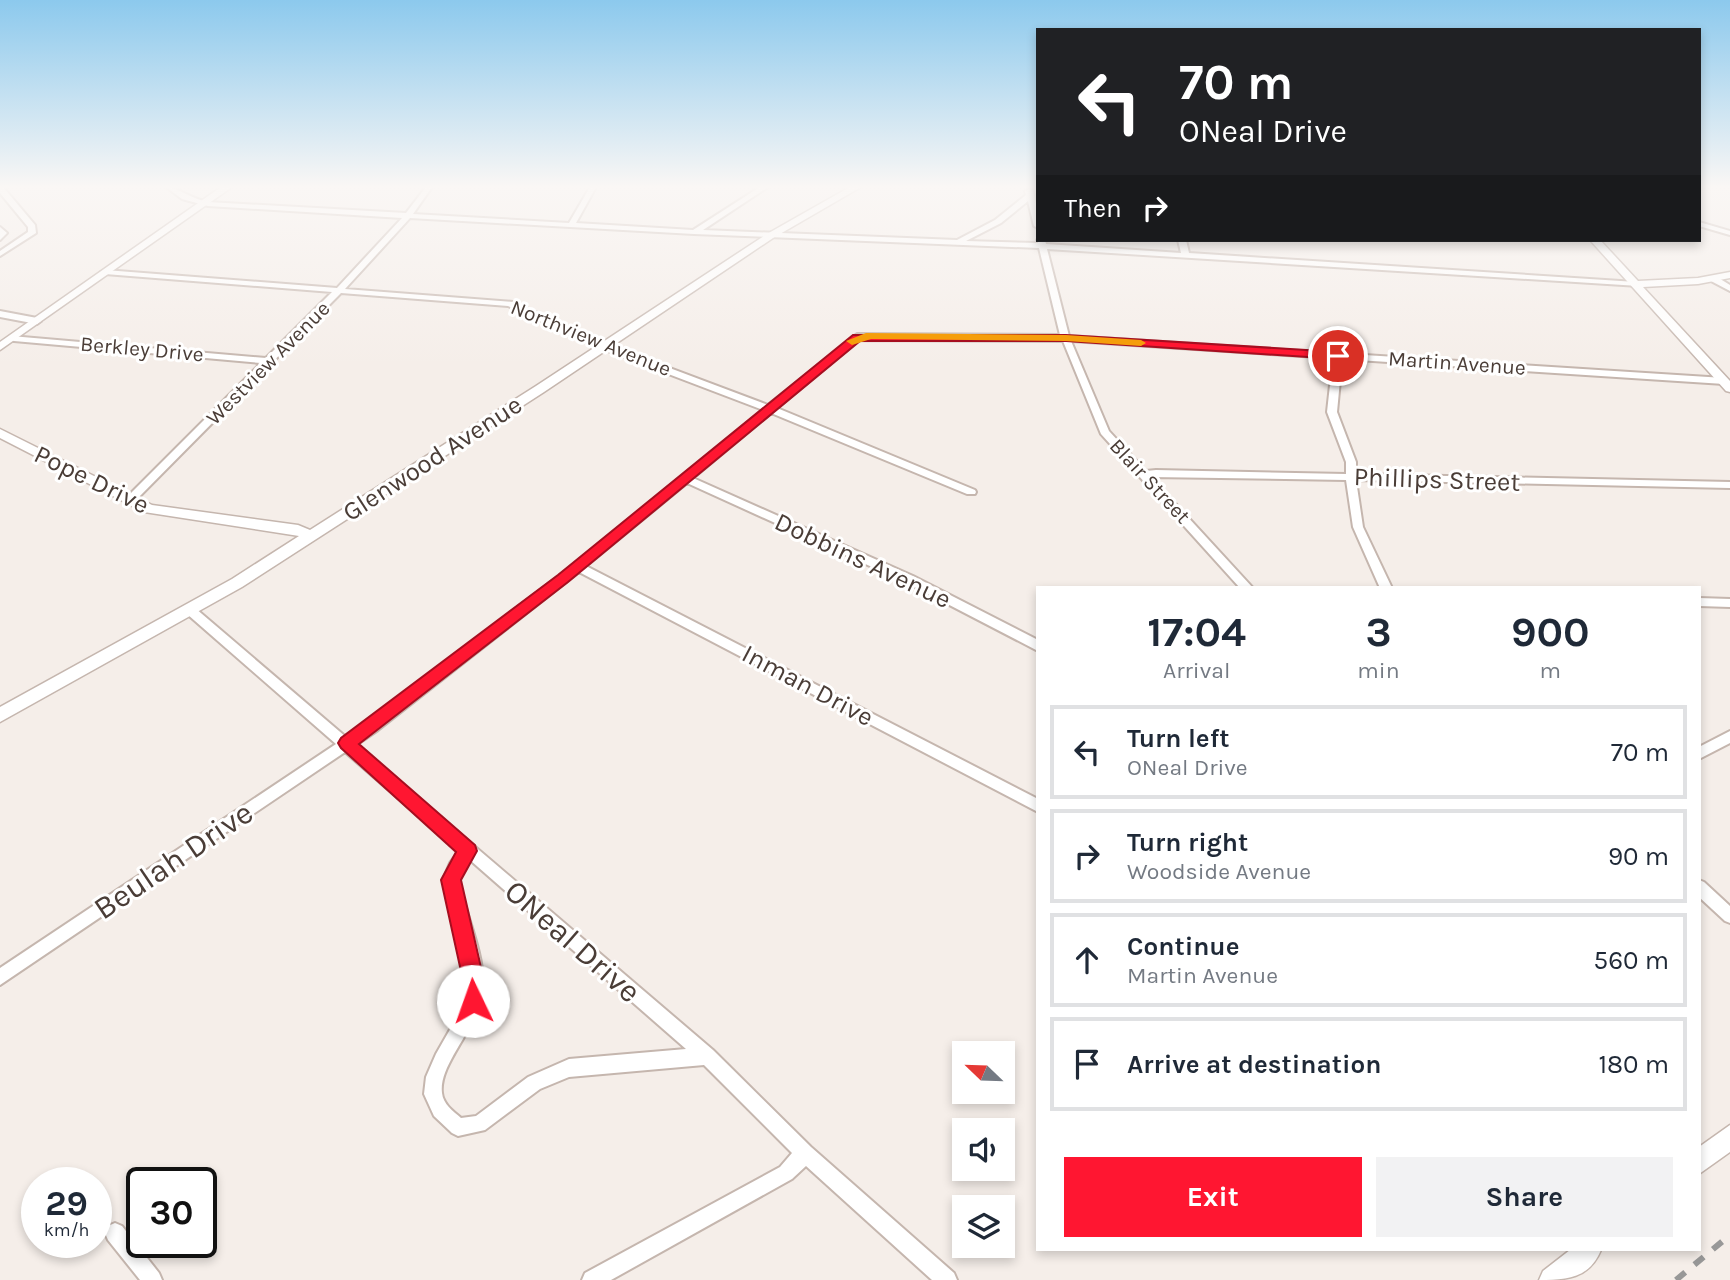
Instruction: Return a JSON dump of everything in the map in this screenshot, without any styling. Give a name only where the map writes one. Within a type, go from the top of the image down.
[{"type":"street","points":[[0,348],[141,247]]},
{"type":"street","name":"Westview Avenue","points":[[129,501],[380,247]]},
{"type":"street","name":"Glenwood Avenue","points":[[0,715],[191,611],[754,247]]},
{"type":"street","name":"Blair Street","points":[[1043,247],[1066,338],[1104,432],[1245,586]]},
{"type":"street","points":[[1083,247],[1186,256],[1636,284],[1714,279],[1730,275]]},
{"type":"street","points":[[1184,247],[1186,256]]},
{"type":"street","points":[[1601,247],[1727,384]]},
{"type":"street","name":"Northview Avenue","points":[[105,272],[510,304],[603,346],[770,409],[971,492]]},
{"type":"street","points":[[1714,279],[1730,289]]},
{"type":"street","points":[[0,314],[37,321]]},
{"type":"street","name":"Martin Avenue","points":[[685,478],[857,337],[1066,338],[1727,384]]},
{"type":"street","name":"Berkley Drive","points":[[13,338],[270,361]]},
{"type":"street","points":[[1338,356],[1332,412],[1351,462],[1351,486],[1358,527],[1385,586]]},
{"type":"street","name":"Pope Drive","points":[[0,433],[149,509],[298,530],[310,536]]},
{"type":"street","name":"Phillips Street","points":[[1144,475],[1730,485]]},
{"type":"street","name":"Beulah Drive","points":[[0,977],[347,743],[578,567],[685,478]]},
{"type":"street","name":"Dobbins Avenue","points":[[685,478],[909,579],[1036,645]]},
{"type":"street","name":"Inman Drive","points":[[578,567],[1036,805]]},
{"type":"street","points":[[1701,603],[1730,603]]},
{"type":"street","name":"ONeal Drive","points":[[191,611],[707,1056],[805,1153],[947,1280]]},
{"type":"street","points":[[1701,753],[1730,736]]},
{"type":"street","points":[[468,851],[455,869],[451,880],[475,985],[466,1020],[433,1079],[432,1101],[442,1116],[458,1127],[479,1124],[534,1083],[569,1069],[707,1056]]},
{"type":"street","points":[[1701,889],[1730,916]]},
{"type":"street","points":[[1701,1160],[1730,1137]]},
{"type":"street","points":[[592,1280],[786,1173],[805,1153]]},
{"type":"street","points":[[114,1233],[152,1280]]},
{"type":"street","points":[[1552,1280],[1588,1251]]},
{"type":"railway","points":[[1676,1280],[1730,1235]]},
{"type":"slow traffic","points":[[852,341],[857,337],[870,335],[1066,338],[1141,343]]},
{"type":"route","points":[[473,1001],[475,985],[451,880],[455,869],[468,851],[347,743],[373,726],[563,579],[857,337],[1066,338],[1338,356]]}]
